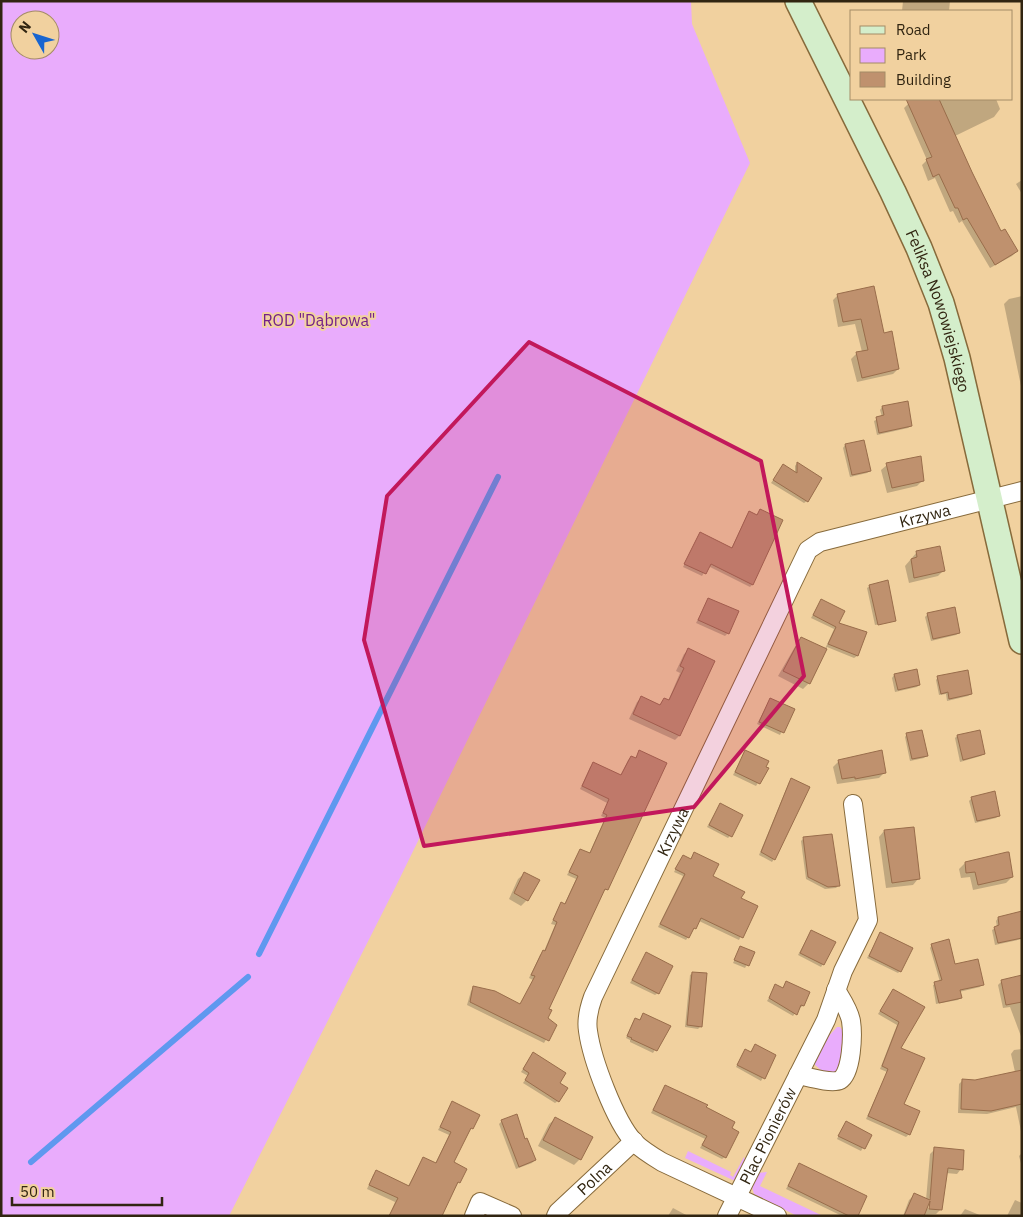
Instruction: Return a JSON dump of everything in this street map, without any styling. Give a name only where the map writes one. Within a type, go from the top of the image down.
[{"type":"street","name":"Feliksa Nowowiejskiego","points":[[798,1],[893,192],[919,248],[941,303],[957,358],[1022,641]]},
{"type":"street","name":"Krzywa","points":[[777,1216],[662,1162],[646,1152],[634,1141],[618,1116],[598,1066],[588,1032],[590,1005],[802,560],[811,547],[820,542],[1022,491]]},
{"type":"street","name":"Plac Pionierów","points":[[727,1216],[826,1020],[842,971],[868,920],[853,804]]},
{"type":"street","name":"Plac Pionierów","points":[[798,1075],[830,1082],[839,1081],[846,1074],[850,1062],[851,1023],[847,1009],[836,990]]},
{"type":"street","name":"Polna","points":[[556,1216],[634,1141]]},
{"type":"street","points":[[474,1216],[480,1202],[512,1216]]},
{"type":"highlighted area","points":[[529,342],[761,461],[804,676],[694,807],[424,846],[364,640],[387,496]]},
{"type":"green space","name":"ROD \"Dąbrowa\"","points":[[1,1],[691,1],[692,24],[750,163],[395,888],[229,1216],[1,1216]]},
{"type":"green space","points":[[837,1027],[840,1027],[843,1031],[840,1066],[835,1072],[823,1072],[814,1064],[827,1038]]},
{"type":"green space","points":[[688,1151],[731,1172],[730,1175],[733,1177],[744,1157],[746,1162],[735,1181],[685,1158]]},
{"type":"green space","points":[[767,1172],[760,1186],[823,1216],[797,1216],[754,1194],[752,1187],[758,1173]]},
{"type":"building","points":[[906,100],[939,100],[1001,231],[1005,229],[1018,251],[995,265],[967,218],[963,220],[958,208],[955,208],[939,174],[933,177],[926,159],[932,157]]},
{"type":"building","points":[[874,286],[884,333],[892,331],[899,369],[862,378],[856,352],[868,350],[861,319],[843,322],[837,294]]},
{"type":"building","points":[[908,401],[912,426],[879,433],[876,417],[884,415],[882,406]]},
{"type":"building","points":[[864,440],[871,471],[852,475],[845,444]]},
{"type":"building","points":[[921,456],[924,481],[892,488],[886,463]]},
{"type":"building","points":[[797,462],[822,478],[808,502],[773,480],[783,464],[797,473]]},
{"type":"building","points":[[760,509],[783,520],[753,585],[711,564],[706,574],[684,564],[700,532],[732,548],[749,511],[757,515]]},
{"type":"building","points":[[940,546],[945,571],[914,578],[911,559],[917,557],[916,551]]},
{"type":"building","points":[[888,580],[896,621],[878,625],[869,585]]},
{"type":"building","points":[[708,598],[739,611],[729,634],[698,620]]},
{"type":"building","points":[[821,599],[845,611],[839,623],[867,632],[858,656],[828,644],[836,627],[813,615]]},
{"type":"building","points":[[955,607],[960,633],[933,639],[927,613]]},
{"type":"building","points":[[801,637],[827,649],[810,684],[783,671]]},
{"type":"building","points":[[688,648],[715,661],[680,736],[633,714],[641,696],[660,705],[664,698],[669,700],[684,668],[680,666]]},
{"type":"building","points":[[917,669],[920,685],[898,690],[894,674]]},
{"type":"building","points":[[968,670],[972,694],[949,699],[948,692],[941,694],[937,676]]},
{"type":"building","points":[[770,698],[795,709],[784,733],[759,722]]},
{"type":"building","points":[[922,730],[928,756],[912,759],[906,733]]},
{"type":"building","points":[[980,730],[985,754],[963,760],[957,735]]},
{"type":"building","points":[[639,750],[667,763],[608,890],[605,889],[549,1009],[552,1010],[548,1018],[557,1025],[549,1041],[470,1002],[473,986],[495,991],[520,1004],[535,976],[531,975],[543,950],[545,951],[557,922],[553,920],[561,902],[565,904],[578,876],[569,872],[580,849],[590,853],[607,815],[603,813],[609,799],[582,786],[593,762],[621,775],[631,756],[636,758]]},
{"type":"building","points":[[745,750],[769,761],[766,767],[769,768],[760,784],[735,772]]},
{"type":"building","points":[[882,750],[886,773],[855,779],[855,777],[842,779],[838,760]]},
{"type":"building","points":[[791,778],[810,787],[775,860],[761,852]]},
{"type":"building","points":[[995,791],[1000,816],[977,821],[971,797]]},
{"type":"building","points":[[720,803],[743,815],[732,837],[709,825]]},
{"type":"building","points":[[914,827],[920,879],[892,883],[884,830]]},
{"type":"building","points":[[832,834],[840,886],[828,887],[808,877],[803,837]]},
{"type":"building","points":[[694,852],[719,864],[713,876],[745,892],[741,898],[758,906],[743,938],[701,918],[689,938],[660,924],[685,874],[675,869],[683,855],[691,859]]},
{"type":"building","points":[[1009,852],[1013,877],[978,885],[975,872],[966,873],[965,862]]},
{"type":"building","points":[[524,872],[540,880],[528,901],[514,893]]},
{"type":"building","points":[[1022,911],[1022,938],[998,943],[994,927],[999,925],[998,917]]},
{"type":"building","points":[[811,930],[836,942],[824,965],[800,953]]},
{"type":"building","points":[[880,932],[913,948],[901,972],[869,956]]},
{"type":"building","points":[[949,939],[955,964],[978,959],[984,985],[960,990],[962,998],[939,1003],[934,982],[942,980],[931,944]]},
{"type":"building","points":[[740,946],[755,952],[749,966],[734,960]]},
{"type":"building","points":[[646,952],[673,966],[659,994],[632,980]]},
{"type":"building","points":[[692,972],[707,973],[702,1027],[687,1025]]},
{"type":"building","points":[[1022,975],[1022,1002],[1006,1005],[1001,980]]},
{"type":"building","points":[[786,981],[810,992],[804,1006],[801,1005],[797,1015],[769,998],[775,984],[783,988]]},
{"type":"building","points":[[893,989],[925,1007],[901,1048],[925,1058],[904,1104],[920,1111],[910,1135],[868,1116],[888,1069],[882,1066],[899,1022],[880,1011]]},
{"type":"building","points":[[643,1013],[671,1026],[657,1051],[627,1036],[635,1018],[640,1020]]},
{"type":"building","points":[[755,1044],[776,1055],[765,1079],[737,1065],[745,1049],[751,1052]]},
{"type":"building","points":[[533,1052],[566,1073],[560,1083],[568,1088],[559,1102],[525,1080],[529,1073],[523,1069]]},
{"type":"building","points":[[1022,1070],[1022,1104],[991,1111],[961,1109],[962,1079],[975,1080]]},
{"type":"building","points":[[665,1085],[708,1105],[706,1107],[735,1122],[732,1128],[739,1132],[726,1158],[702,1145],[707,1136],[653,1110]]},
{"type":"building","points":[[452,1101],[480,1115],[473,1129],[471,1128],[454,1162],[467,1169],[460,1183],[458,1182],[442,1216],[389,1216],[398,1198],[369,1185],[376,1170],[409,1186],[423,1157],[436,1163],[451,1132],[440,1127]]},
{"type":"building","points":[[517,1114],[525,1139],[527,1138],[536,1160],[519,1167],[501,1120]]},
{"type":"building","points":[[555,1117],[593,1137],[581,1160],[543,1140]]},
{"type":"building","points":[[846,1121],[872,1135],[865,1149],[838,1136]]},
{"type":"building","points":[[934,1147],[964,1150],[963,1170],[948,1168],[942,1210],[929,1209],[930,1201],[924,1216],[904,1216],[914,1193],[930,1200]]},
{"type":"building","points":[[799,1163],[867,1196],[858,1216],[849,1216],[788,1186]]},
{"type":"waterway","points":[[259,954],[498,477]]},
{"type":"waterway","points":[[31,1162],[248,977]]}]
